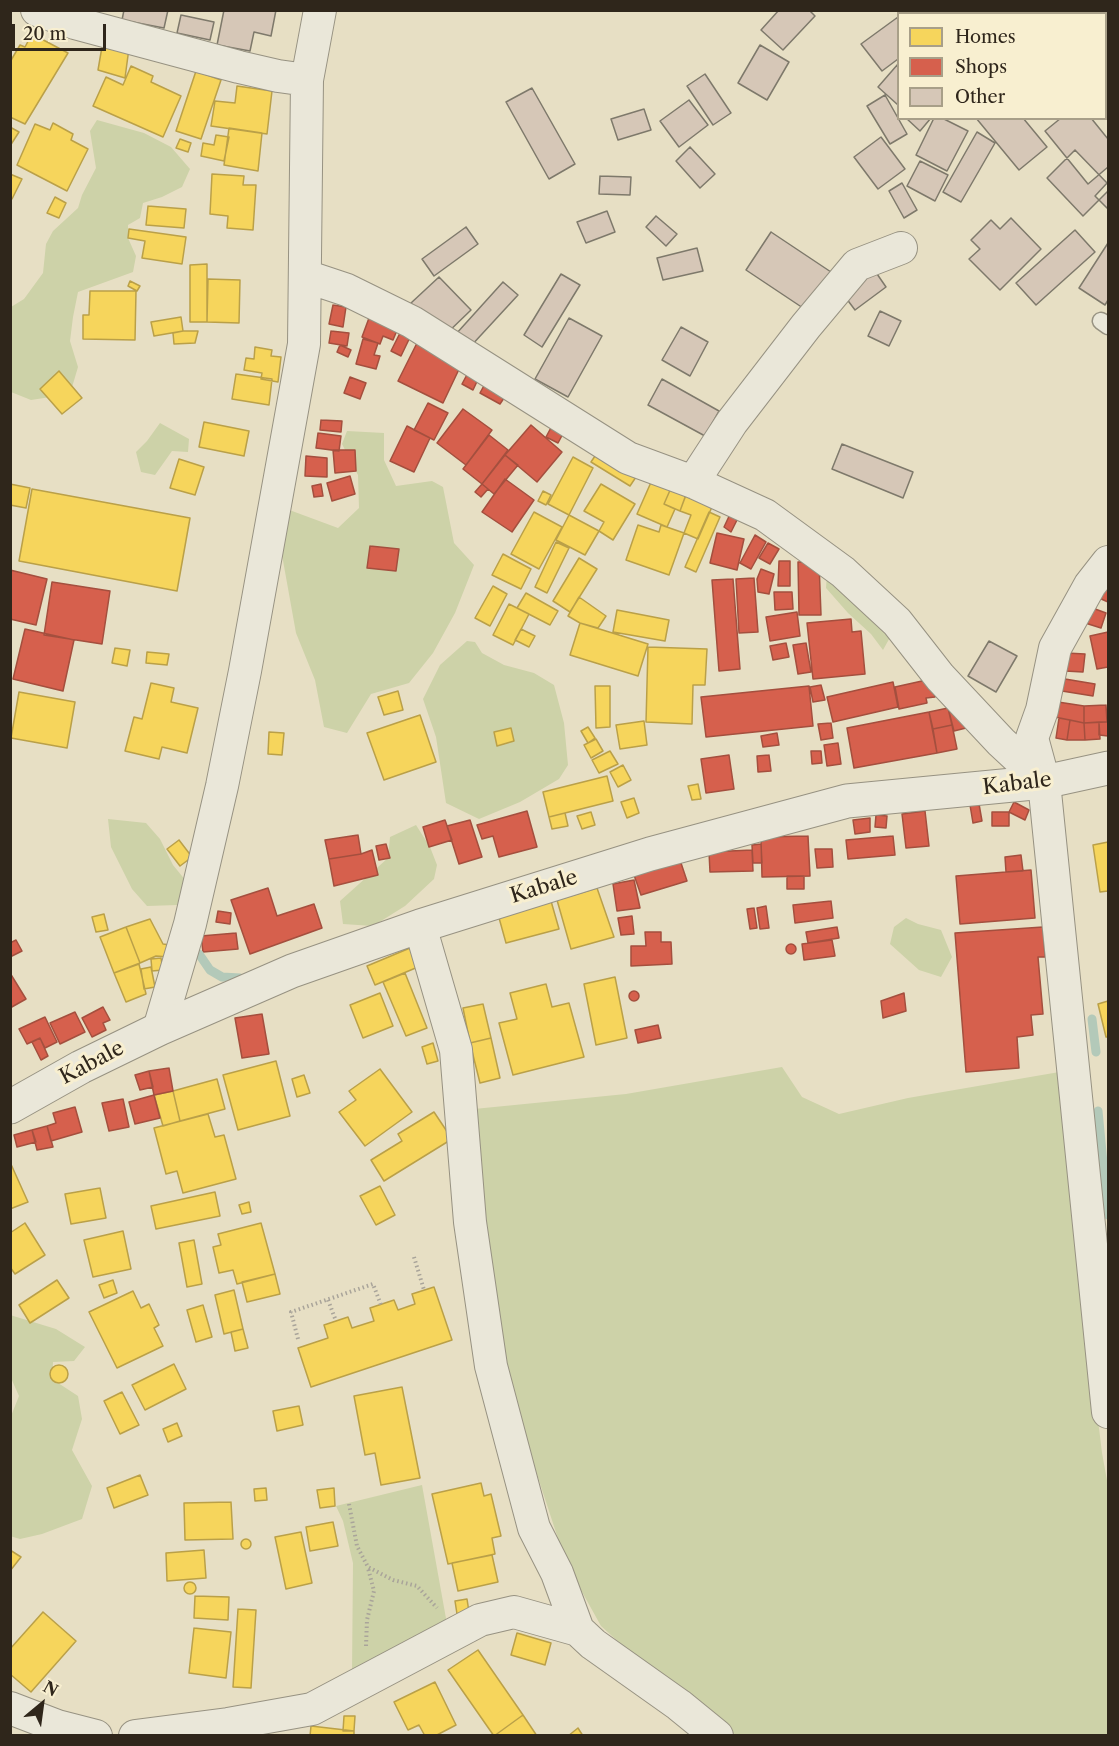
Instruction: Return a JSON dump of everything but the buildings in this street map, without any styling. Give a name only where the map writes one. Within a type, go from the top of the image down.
[{"type":"street","points":[[37,10],[75,23],[238,67],[307,80]]},
{"type":"street","points":[[159,1029],[195,903],[222,786],[304,344],[307,80],[320,10]]},
{"type":"street","points":[[693,482],[732,422],[806,326],[857,265],[901,248]]},
{"type":"street","points":[[305,276],[347,290],[412,322],[628,458],[693,482],[765,515],[843,572],[897,622],[940,677],[1001,742],[1044,782]]},
{"type":"street","points":[[1108,562],[1090,585],[1055,648],[1042,710],[1032,738],[1044,782],[1108,1412]]},
{"type":"street","name":"Kabale","points":[[10,1107],[81,1067],[159,1029],[292,971],[420,926],[650,854],[847,801],[1044,782],[1108,768]]},
{"type":"street","points":[[420,926],[456,1050],[470,1222],[491,1366],[534,1528],[557,1574],[578,1630],[592,1644],[680,1706],[717,1736]]},
{"type":"street","points":[[135,1736],[228,1724],[312,1709],[480,1620],[514,1612],[578,1630]]},
{"type":"street","points":[[10,1708],[57,1726],[96,1736]]},
{"type":"path","points":[[414,1257],[424,1290]]},
{"type":"path","points":[[298,1339],[291,1312],[373,1284],[381,1305]]},
{"type":"path","points":[[328,1300],[336,1321]]},
{"type":"path","points":[[349,1504],[357,1546],[368,1567],[374,1591],[367,1620],[366,1654],[352,1688]]},
{"type":"path","points":[[368,1567],[393,1580],[417,1586],[434,1606],[471,1625]]},
{"type":"green space","points":[[97,120],[144,133],[171,147],[190,169],[182,187],[143,203],[140,218],[128,225],[128,238],[136,256],[133,272],[78,292],[70,341],[78,367],[70,394],[31,400],[11,392],[11,307],[24,299],[43,273],[46,244],[53,231],[78,208],[96,168],[90,131]]},
{"type":"green space","points":[[160,423],[189,439],[188,452],[172,451],[155,475],[141,472],[136,452]]},
{"type":"green space","points":[[347,431],[384,433],[384,460],[396,486],[432,481],[443,487],[454,543],[474,565],[455,613],[433,653],[409,683],[371,694],[347,733],[324,727],[315,680],[296,633],[282,555],[284,508],[338,528],[359,508],[358,475],[342,444]]},
{"type":"green space","points":[[827,574],[893,632],[883,650],[871,634],[826,588]]},
{"type":"green space","points":[[467,641],[475,642],[482,653],[504,665],[534,673],[554,685],[564,723],[568,765],[559,779],[520,802],[479,819],[446,803],[436,737],[423,699],[440,665]]},
{"type":"green space","points":[[108,819],[146,823],[160,839],[173,865],[186,881],[177,905],[147,906],[132,889],[111,847]]},
{"type":"green space","points":[[416,825],[430,847],[437,865],[434,879],[405,906],[373,926],[343,924],[340,901],[388,858],[390,837]]},
{"type":"green space","points":[[906,918],[941,930],[952,957],[941,977],[919,970],[890,944],[894,927]]},
{"type":"green space","points":[[782,1067],[802,1097],[839,1114],[908,1098],[1071,1070],[1070,1187],[1108,1486],[1108,1735],[736,1735],[668,1687],[601,1626],[566,1563],[512,1398],[489,1241],[474,1109],[626,1094]]},
{"type":"green space","points":[[10,1315],[56,1329],[85,1347],[74,1361],[53,1362],[52,1379],[78,1396],[82,1419],[72,1450],[92,1486],[82,1519],[42,1534],[20,1539],[10,1536],[11,1416],[19,1396],[11,1378]]},
{"type":"green space","points":[[422,1485],[447,1624],[352,1673],[353,1563],[343,1521],[336,1506]]},
{"type":"waterway","points":[[199,954],[210,970],[222,977],[240,978]]},
{"type":"waterway","points":[[1092,1019],[1096,1052]]},
{"type":"waterway","points":[[1098,1111],[1108,1215]]}]
